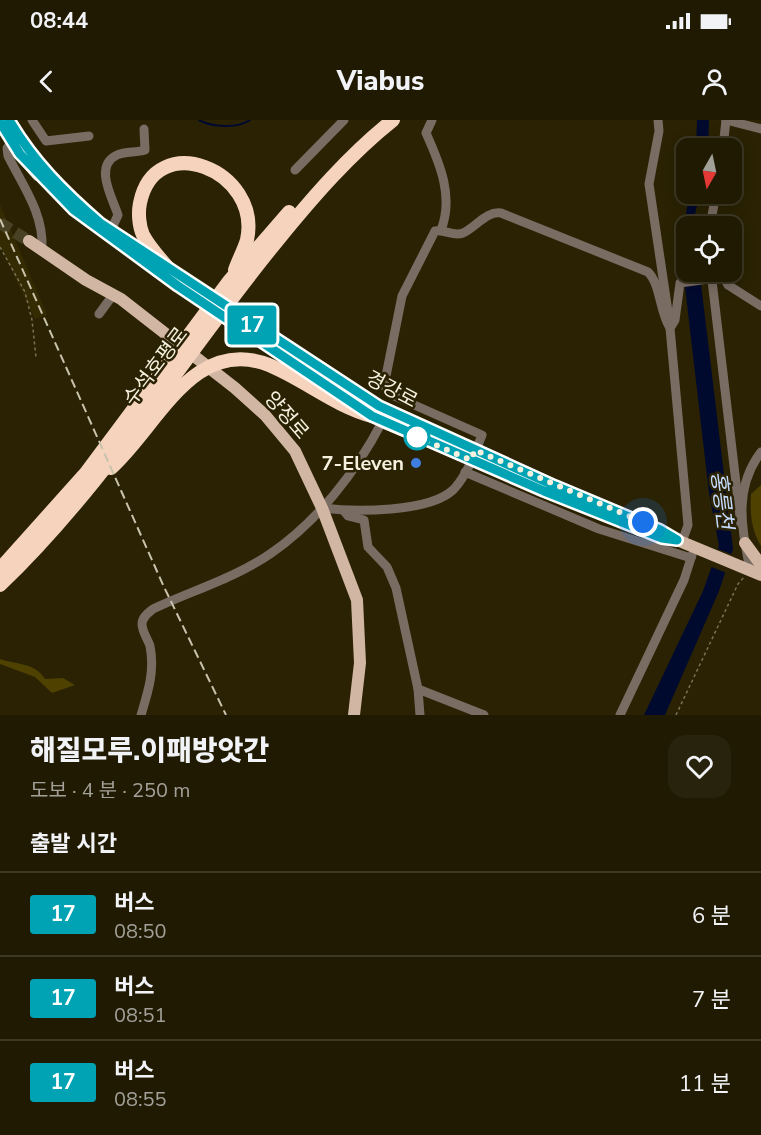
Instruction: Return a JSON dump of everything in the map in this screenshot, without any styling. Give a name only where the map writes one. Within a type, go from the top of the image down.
[{"type":"highway","name":"수석호평로","points":[[0,569],[70,501],[92,484],[179,357],[301,197],[380,120]]},
{"type":"highway","name":"수석호평로","points":[[235,284],[310,200],[393,120]]},
{"type":"highway","points":[[171,271],[142,233],[139,215],[141,198],[150,182],[166,168],[190,162],[201,164],[213,169],[229,182],[236,190],[246,213],[247,240],[235,284]]},
{"type":"highway","points":[[121,443],[183,384],[198,372],[218,363],[242,361],[268,365],[355,411],[377,419]]},
{"type":"highway","name":"수석호평로","points":[[0,585],[121,443]]},
{"type":"main road","name":"경강로","points":[[9,120],[42,168],[65,193],[111,230],[358,394],[471,461]]},
{"type":"main road","name":"경강로","points":[[0,122],[12,141],[43,179],[73,209],[178,286],[377,419],[471,461],[660,530],[688,547],[757,570]]},
{"type":"main road","name":"양정로","points":[[29,241],[113,295],[265,415],[295,451],[322,508],[357,600],[360,663],[354,715]]},
{"type":"main road","points":[[745,543],[757,570]]},
{"type":"street","points":[[32,120],[46,141],[89,136]]},
{"type":"street","points":[[295,170],[344,120]]},
{"type":"street","points":[[432,120],[426,133],[441,166],[445,189],[447,215],[441,230]]},
{"type":"street","points":[[620,715],[684,580],[688,547],[670,327],[649,184],[659,131],[658,120]]},
{"type":"street","points":[[724,138],[726,120],[761,129]]},
{"type":"street","points":[[111,230],[118,215],[106,183],[108,165],[112,158],[120,154],[145,150],[144,129]]},
{"type":"street","points":[[12,141],[7,148],[8,156],[39,217],[42,228],[42,249]]},
{"type":"street","points":[[322,508],[344,511],[437,501],[454,489],[471,461],[482,435],[394,396],[384,386],[402,296],[435,231],[441,230],[455,235],[464,233],[494,212],[501,213],[648,272],[653,277],[662,316],[670,327]]},
{"type":"street","points":[[670,327],[675,320],[680,283],[684,282]]},
{"type":"street","points":[[709,282],[745,543]]},
{"type":"street","points":[[726,282],[761,306]]},
{"type":"street","points":[[99,314],[113,295]]},
{"type":"street","points":[[141,715],[150,686],[152,666],[149,644],[142,624],[144,618],[153,609],[270,554],[308,525],[352,469],[377,419]]},
{"type":"street","points":[[741,525],[746,481],[751,465],[761,452]]},
{"type":"street","points":[[471,461],[599,529],[688,547]]},
{"type":"street","points":[[344,511],[348,516],[364,520],[368,547],[387,567],[396,588],[418,689],[420,715]]},
{"type":"street","points":[[418,689],[484,715]]},
{"type":"path","points":[[0,247],[25,292],[32,321],[36,357]]},
{"type":"path","points":[[676,715],[738,584],[757,570]]},
{"type":"shaded area","points":[[0,204],[47,315],[35,319],[0,246]]},
{"type":"shaded area","points":[[761,485],[761,546],[753,528],[751,494]]},
{"type":"shaded area","points":[[0,659],[30,667],[45,679],[63,678],[75,685],[52,693],[35,677],[0,664]]},
{"type":"water","points":[[697,120],[709,120],[708,138],[696,138]]},
{"type":"water","name":"홍릉천","points":[[688,204],[698,204],[694,216],[686,216]]},
{"type":"water","name":"홍릉천","points":[[684,282],[700,282],[701,284],[733,549],[719,591],[665,715],[644,715],[703,591],[719,546],[709,493]]},
{"type":"pier","points":[[715,548],[734,555],[729,574],[709,566]]},
{"type":"waterway","points":[[199,120],[224,126],[238,125],[250,120]]},
{"type":"tunnel","points":[[0,223],[29,241]]},
{"type":"railway","points":[[0,219],[164,587],[226,715]]},
{"type":"bus line","name":"17","points":[[0,122],[20,154],[73,209],[178,286],[372,416],[544,491],[662,538],[677,540],[660,530],[411,421],[358,394],[100,223],[65,193],[42,168],[9,120]]},
{"type":"place","name":"7-Eleven","points":[[416,463]]},
{"type":"route","points":[[417,437],[471,460],[475,450],[643,522]]}]
